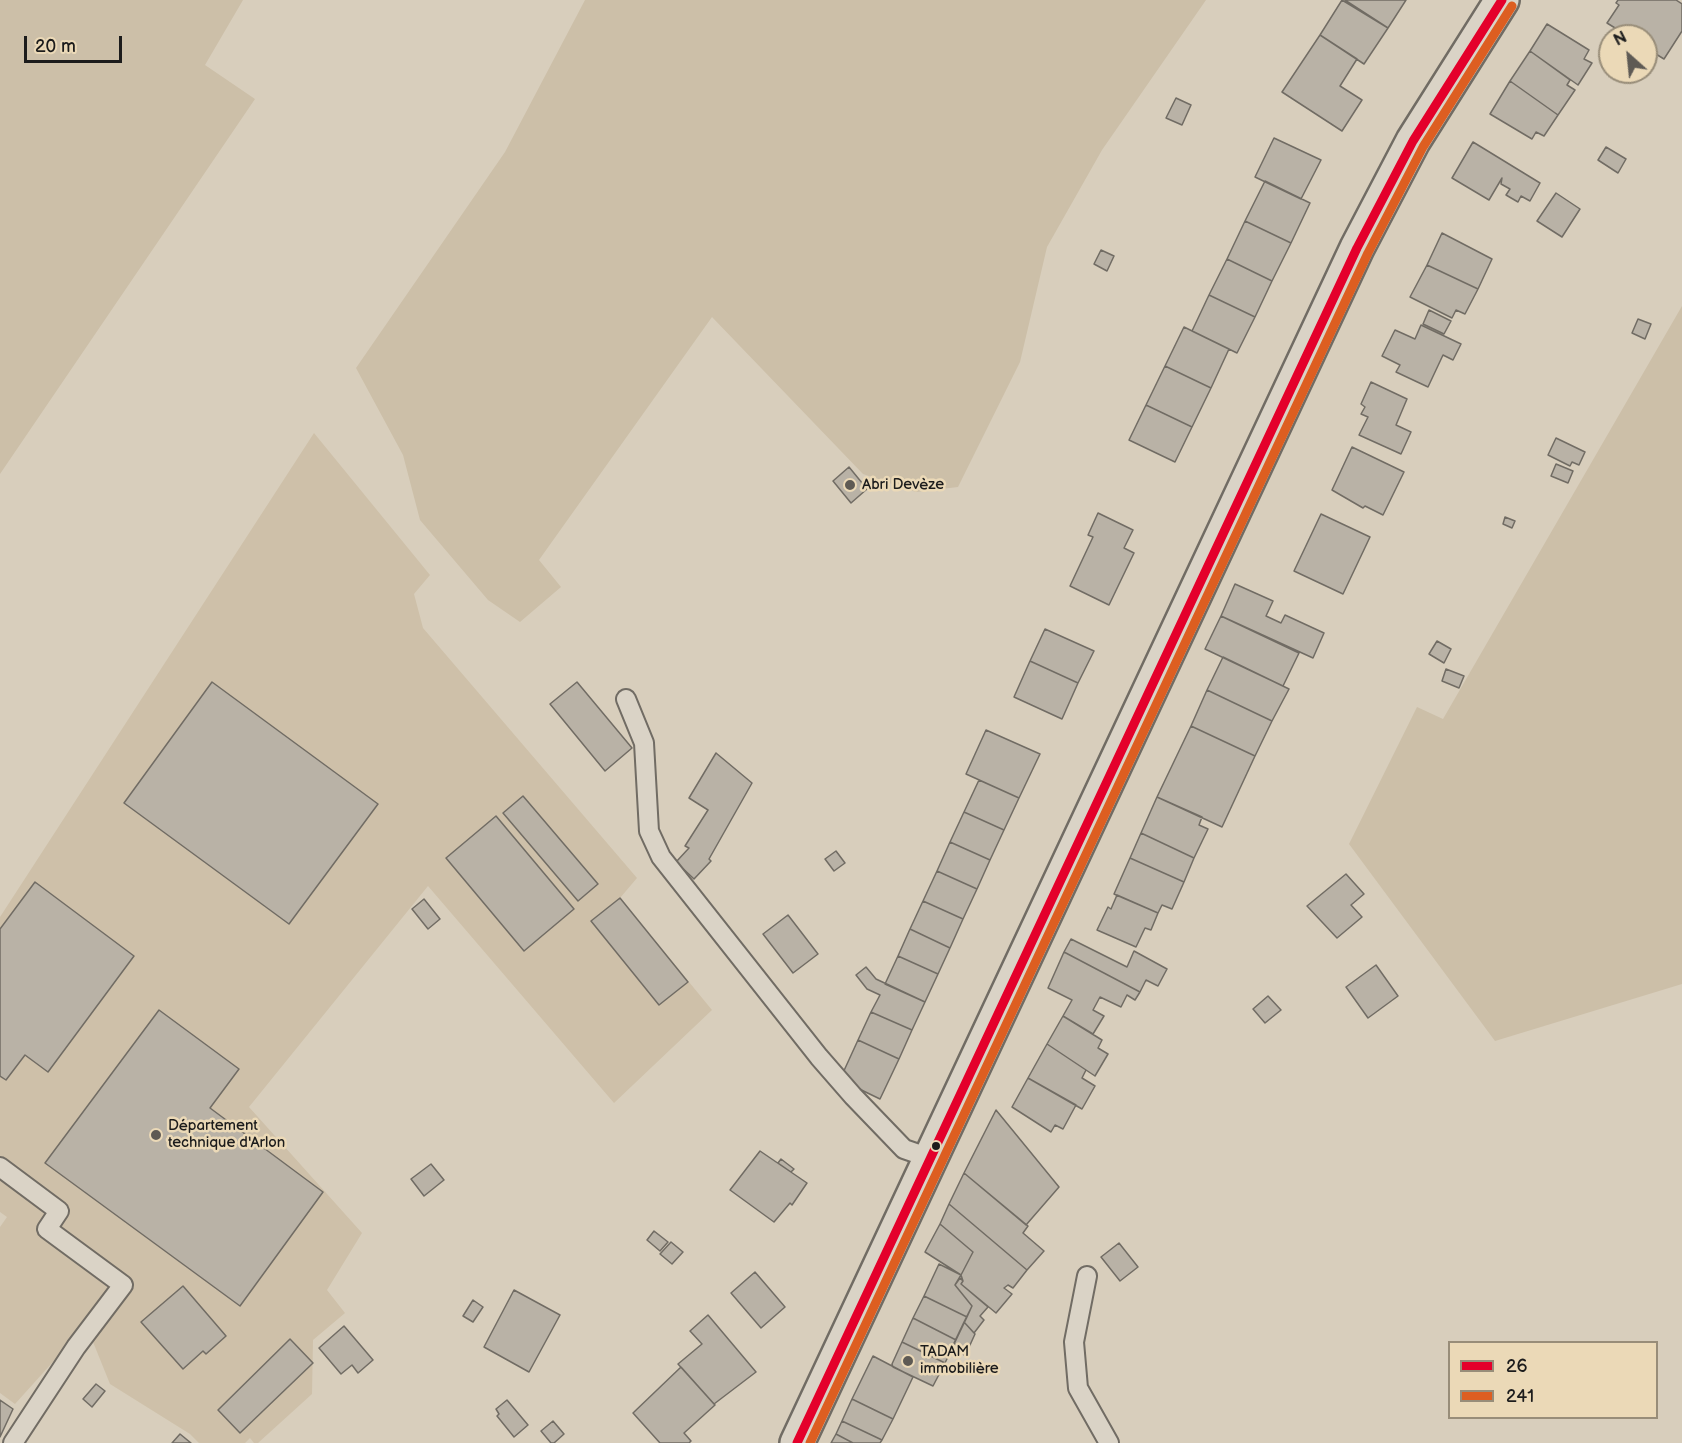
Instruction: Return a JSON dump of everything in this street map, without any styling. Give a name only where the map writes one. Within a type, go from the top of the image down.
[{"type":"main road","points":[[797,1443],[1357,248],[1413,141],[1502,0]]},
{"type":"lane","points":[[626,699],[644,743],[649,831],[661,857],[846,1088],[904,1149],[930,1158]]},
{"type":"lane","points":[[0,1167],[58,1211],[46,1229],[123,1285],[76,1347],[13,1443]]},
{"type":"lane","points":[[1086,1276],[1074,1342],[1078,1388],[1109,1443]]},
{"type":"shaded area","points":[[0,0],[243,0],[205,65],[255,99],[0,474]]},
{"type":"shaded area","points":[[585,0],[1206,0],[1102,150],[1047,247],[1020,362],[958,487],[916,492],[863,474],[712,317],[539,560],[561,587],[520,622],[488,600],[420,520],[403,455],[356,368],[505,152]]},
{"type":"shaded area","points":[[1682,306],[1682,984],[1495,1041],[1349,844],[1417,707],[1443,719]]},
{"type":"shaded area","points":[[314,433],[430,575],[414,594],[423,628],[637,878],[620,898],[712,1010],[614,1103],[428,886],[249,1107],[362,1233],[327,1290],[345,1313],[313,1340],[312,1394],[258,1443],[254,1443],[250,1438],[245,1443],[199,1443],[190,1434],[110,1384],[91,1337],[79,1333],[15,1404],[0,1393],[0,1227],[7,1217],[0,1212],[0,917]]},
{"type":"building","points":[[1342,0],[1388,28],[1364,64],[1320,35]]},
{"type":"building","points":[[1345,0],[1406,0],[1388,28]]},
{"type":"building","points":[[1618,0],[1676,0],[1682,4],[1682,31],[1664,59],[1658,55],[1658,24],[1607,23],[1619,5],[1616,3]]},
{"type":"building","points":[[1547,24],[1589,50],[1584,59],[1592,63],[1578,85],[1530,51]]},
{"type":"building","points":[[1320,35],[1357,59],[1340,86],[1362,100],[1342,131],[1282,92]]},
{"type":"building","points":[[1530,51],[1570,80],[1567,85],[1575,90],[1558,115],[1510,81]]},
{"type":"building","points":[[1510,81],[1558,115],[1544,136],[1536,132],[1532,139],[1490,114]]},
{"type":"building","points":[[1176,98],[1191,105],[1182,125],[1166,118]]},
{"type":"building","points":[[1274,138],[1321,160],[1301,199],[1255,177]]},
{"type":"building","points":[[1473,142],[1540,183],[1530,201],[1521,196],[1518,202],[1506,195],[1510,189],[1501,184],[1502,178],[1489,200],[1452,178]]},
{"type":"building","points":[[1606,147],[1626,159],[1618,173],[1598,160]]},
{"type":"building","points":[[1265,181],[1310,203],[1291,243],[1245,221]]},
{"type":"building","points":[[1556,193],[1580,209],[1562,237],[1537,221]]},
{"type":"building","points":[[1245,221],[1291,243],[1272,281],[1227,259]]},
{"type":"building","points":[[1442,233],[1492,259],[1478,289],[1427,265]]},
{"type":"building","points":[[1101,250],[1114,256],[1107,271],[1094,264]]},
{"type":"building","points":[[1227,259],[1272,281],[1255,317],[1209,295]]},
{"type":"building","points":[[1427,265],[1478,289],[1465,314],[1456,310],[1452,318],[1410,297]]},
{"type":"building","points":[[1209,295],[1255,317],[1237,353],[1192,331]]},
{"type":"building","points":[[1429,310],[1451,321],[1444,334],[1423,324]]},
{"type":"building","points":[[1638,319],[1651,324],[1645,339],[1632,333]]},
{"type":"building","points":[[1421,325],[1461,344],[1453,360],[1443,355],[1428,387],[1396,372],[1400,365],[1382,356],[1395,330],[1415,339]]},
{"type":"building","points":[[1184,327],[1229,349],[1211,388],[1165,366]]},
{"type":"building","points":[[1165,366],[1211,388],[1192,427],[1146,405]]},
{"type":"building","points":[[1371,382],[1407,399],[1396,425],[1411,432],[1401,454],[1359,435],[1368,417],[1361,414],[1365,407],[1361,404]]},
{"type":"building","points":[[1146,405],[1192,427],[1175,462],[1129,440]]},
{"type":"building","points":[[1556,438],[1585,452],[1579,465],[1572,462],[1570,466],[1548,455]]},
{"type":"building","points":[[1352,447],[1404,472],[1383,515],[1365,506],[1363,508],[1332,490]]},
{"type":"building","points":[[1556,464],[1573,471],[1568,483],[1551,476]]},
{"type":"building","name":"Abri Devèze","points":[[849,467],[867,489],[851,503],[833,481]]},
{"type":"building","points":[[1098,513],[1133,530],[1124,548],[1134,553],[1109,605],[1070,586],[1093,537],[1088,535]]},
{"type":"building","points":[[1321,514],[1370,537],[1343,594],[1294,571]]},
{"type":"building","points":[[1505,517],[1515,521],[1512,528],[1503,524]]},
{"type":"building","points":[[1235,584],[1273,601],[1266,616],[1281,623],[1285,615],[1324,633],[1313,658],[1221,616]]},
{"type":"building","points":[[1221,616],[1299,653],[1283,686],[1205,649]]},
{"type":"building","points":[[1045,629],[1094,651],[1078,683],[1030,661]]},
{"type":"building","points":[[1437,641],[1451,649],[1444,663],[1429,654]]},
{"type":"building","points":[[1223,657],[1289,689],[1272,721],[1207,690]]},
{"type":"building","points":[[1030,661],[1078,683],[1062,719],[1014,697]]},
{"type":"building","points":[[1446,669],[1464,676],[1459,688],[1442,681]]},
{"type":"building","points":[[212,682],[378,804],[289,924],[124,803]]},
{"type":"building","points":[[577,682],[632,748],[605,771],[550,704]]},
{"type":"building","points":[[1207,690],[1272,721],[1255,756],[1191,726]]},
{"type":"building","points":[[1191,726],[1255,756],[1222,827],[1157,797]]},
{"type":"building","points":[[986,730],[1040,754],[1019,798],[966,774]]},
{"type":"building","points":[[716,753],[752,783],[709,859],[711,861],[694,879],[676,862],[689,848],[685,846],[708,810],[689,798]]},
{"type":"building","points":[[979,780],[1019,798],[1004,830],[964,812]]},
{"type":"building","points":[[523,796],[598,884],[578,901],[503,813]]},
{"type":"building","points":[[1157,797],[1202,817],[1199,825],[1208,829],[1194,858],[1141,833]]},
{"type":"building","points":[[964,812],[1004,830],[990,860],[950,842]]},
{"type":"building","points":[[496,816],[574,909],[524,951],[446,858]]},
{"type":"building","points":[[1141,833],[1194,858],[1184,882],[1130,858]]},
{"type":"building","points":[[950,842],[990,860],[977,889],[937,871]]},
{"type":"building","points":[[836,851],[845,863],[834,871],[825,859]]},
{"type":"building","points":[[1130,858],[1184,882],[1172,909],[1162,905],[1158,913],[1114,894]]},
{"type":"building","points":[[937,871],[977,889],[963,919],[923,901]]},
{"type":"building","points":[[1346,874],[1364,894],[1351,905],[1362,917],[1337,938],[1307,906]]},
{"type":"building","points":[[35,882],[134,956],[48,1072],[25,1055],[6,1080],[0,1076],[0,929]]},
{"type":"building","points":[[1117,895],[1158,913],[1151,930],[1145,928],[1136,947],[1097,930],[1108,907],[1111,909]]},
{"type":"building","points":[[620,898],[688,982],[659,1005],[591,921]]},
{"type":"building","points":[[424,899],[440,919],[428,929],[412,909]]},
{"type":"building","points":[[923,901],[963,919],[950,948],[910,929]]},
{"type":"building","points":[[788,915],[818,954],[793,973],[763,934]]},
{"type":"building","points":[[910,929],[950,948],[938,974],[898,956]]},
{"type":"building","points":[[1071,939],[1127,967],[1134,951],[1167,969],[1158,986],[1146,980],[1140,992],[1064,952]]},
{"type":"building","points":[[1064,952],[1140,992],[1135,1000],[1127,995],[1121,1007],[1100,997],[1093,1010],[1104,1016],[1093,1034],[1063,1016],[1072,1000],[1048,988]]},
{"type":"building","points":[[898,956],[938,974],[925,1002],[885,984]]},
{"type":"building","points":[[1376,965],[1398,996],[1368,1018],[1346,987]]},
{"type":"building","points":[[866,967],[876,979],[925,1002],[912,1030],[871,1012],[880,995],[867,989],[856,975]]},
{"type":"building","points":[[1268,996],[1281,1010],[1265,1023],[1253,1009]]},
{"type":"building","name":"Département technique d'Arlon","points":[[159,1010],[239,1069],[210,1108],[323,1192],[240,1306],[45,1163]]},
{"type":"building","points":[[871,1012],[912,1030],[899,1059],[858,1040]]},
{"type":"building","points":[[1063,1016],[1102,1040],[1098,1048],[1108,1054],[1095,1076],[1047,1044]]},
{"type":"building","points":[[858,1040],[899,1059],[880,1099],[849,1084],[842,1075]]},
{"type":"building","points":[[1047,1044],[1086,1070],[1082,1078],[1095,1086],[1082,1109],[1028,1078]]},
{"type":"building","points":[[1028,1078],[1076,1105],[1063,1129],[1055,1125],[1051,1132],[1012,1107]]},
{"type":"building","points":[[996,1110],[1059,1187],[1026,1225],[964,1173]]},
{"type":"building","points":[[760,1151],[807,1183],[792,1205],[790,1203],[774,1222],[730,1190]]},
{"type":"building","points":[[781,1159],[794,1169],[791,1172],[778,1163]]},
{"type":"building","points":[[431,1164],[444,1180],[424,1196],[411,1179]]},
{"type":"building","points":[[964,1173],[1028,1226],[1023,1233],[1044,1251],[1027,1270],[949,1204]]},
{"type":"building","points":[[949,1204],[1027,1270],[1013,1288],[1008,1285],[1004,1288],[1012,1294],[996,1313],[961,1284],[963,1281],[961,1275],[973,1252],[940,1224]]},
{"type":"building","points":[[940,1224],[973,1252],[961,1275],[925,1252]]},
{"type":"building","points":[[654,1231],[668,1242],[660,1251],[647,1240]]},
{"type":"building","points":[[671,1242],[683,1252],[672,1264],[660,1254]]},
{"type":"building","points":[[1119,1243],[1138,1267],[1120,1281],[1101,1257]]},
{"type":"building","points":[[939,1264],[961,1275],[955,1285],[972,1306],[967,1317],[924,1296]]},
{"type":"building","points":[[755,1272],[785,1307],[761,1328],[731,1293]]},
{"type":"building","points":[[960,1278],[963,1281],[961,1284],[988,1307],[980,1316],[984,1320],[974,1333],[964,1322],[972,1306],[955,1285]]},
{"type":"building","points":[[183,1286],[226,1336],[206,1354],[203,1351],[183,1369],[141,1322]]},
{"type":"building","points":[[514,1290],[560,1315],[529,1372],[484,1347]]},
{"type":"building","points":[[924,1296],[967,1317],[956,1340],[913,1318]]},
{"type":"building","points":[[473,1300],[483,1307],[473,1322],[463,1316]]},
{"type":"building","points":[[708,1315],[756,1372],[714,1404],[678,1364],[702,1344],[690,1331]]},
{"type":"building","points":[[913,1318],[956,1340],[945,1363],[902,1342]]},
{"type":"building","points":[[964,1322],[975,1334],[965,1356],[954,1343]]},
{"type":"building","points":[[344,1326],[373,1360],[358,1373],[352,1365],[341,1374],[319,1348]]},
{"type":"building","points":[[290,1339],[313,1363],[240,1433],[218,1410]]},
{"type":"building","points":[[902,1342],[945,1363],[933,1386],[893,1367],[892,1364]]},
{"type":"building","points":[[873,1356],[913,1377],[893,1419],[852,1399]]},
{"type":"building","points":[[681,1367],[715,1405],[684,1433],[691,1441],[689,1443],[660,1443],[633,1413]]},
{"type":"building","points":[[96,1384],[105,1391],[92,1407],[83,1399]]},
{"type":"building","points":[[852,1399],[893,1419],[882,1440],[842,1421]]},
{"type":"building","points":[[0,1400],[13,1409],[0,1437]]},
{"type":"building","points":[[507,1400],[528,1425],[514,1437],[497,1416],[499,1414],[496,1409]]},
{"type":"building","points":[[553,1421],[564,1434],[551,1443],[541,1431]]},
{"type":"building","points":[[842,1421],[882,1440],[880,1443],[853,1443],[836,1434]]},
{"type":"building","points":[[180,1434],[191,1443],[172,1443]]},
{"type":"building","points":[[836,1434],[853,1443],[831,1443]]},
{"type":"transit line","name":"26","points":[[797,1443],[1357,248],[1413,141],[1502,0]]},
{"type":"transit line","name":"241","points":[[810,1443],[1368,253],[1423,147],[1512,6]]},
{"type":"place","name":"Abri Devèze","points":[[850,485]]},
{"type":"place","name":"Département technique d'Arlon","points":[[156,1135]]},
{"type":"place","name":"TADAM immobilière","points":[[908,1361]]}]
